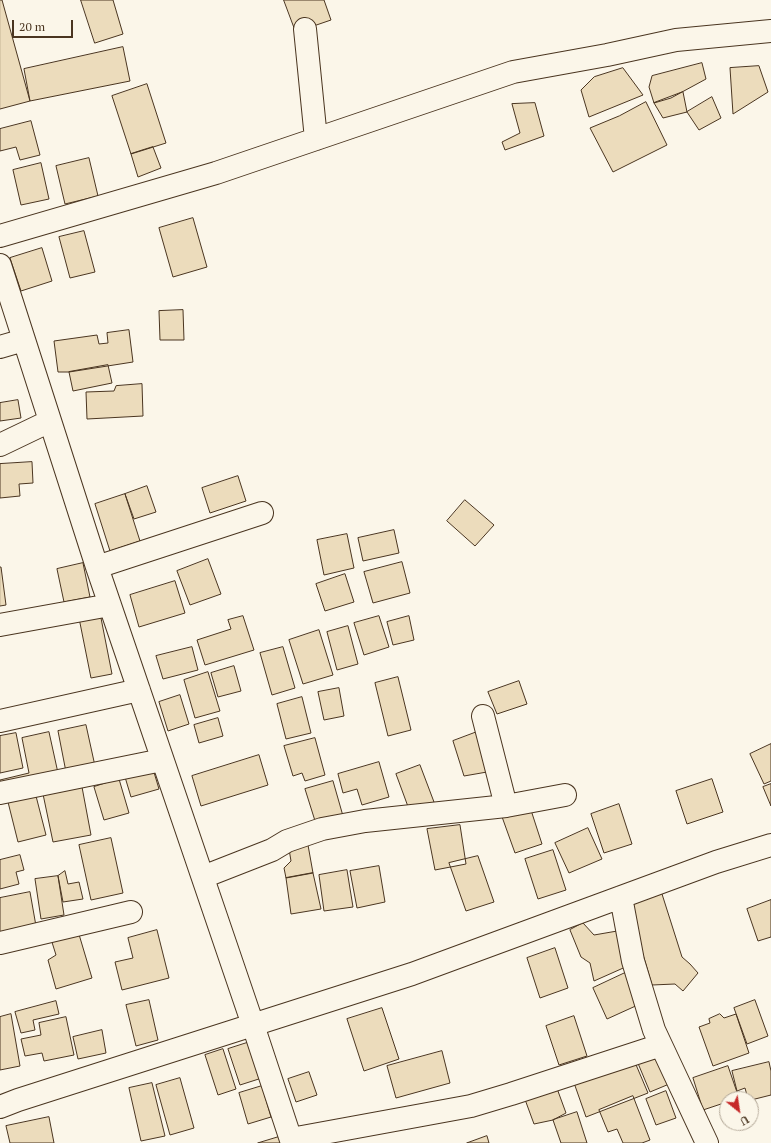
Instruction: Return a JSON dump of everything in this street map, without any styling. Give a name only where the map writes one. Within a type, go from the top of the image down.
[{"type":"street","points":[[305,30],[316,139]]},
{"type":"street","points":[[0,236],[216,173],[513,72],[608,55],[676,40],[771,31]]},
{"type":"street","points":[[0,265],[97,567],[291,1141],[471,1106],[661,1045]]},
{"type":"street","points":[[0,348],[24,340]]},
{"type":"street","points":[[0,445],[50,421]]},
{"type":"street","points":[[97,567],[262,513]]},
{"type":"street","points":[[0,625],[110,605]]},
{"type":"street","points":[[0,721],[139,690]]},
{"type":"street","points":[[483,716],[506,806]]},
{"type":"street","points":[[0,793],[162,760]]},
{"type":"street","points":[[203,878],[272,850],[287,841],[322,829],[365,821],[506,806],[565,795]]},
{"type":"street","points":[[0,1108],[26,1097],[412,974],[716,862],[771,845]]},
{"type":"street","points":[[621,897],[633,961],[654,1030],[707,1143]]},
{"type":"street","points":[[0,943],[131,912]]},
{"type":"building","points":[[0,0],[2,0],[30,101],[0,109]]},
{"type":"building","points":[[81,0],[113,0],[123,34],[95,43]]},
{"type":"building","points":[[284,0],[324,0],[331,20],[296,32]]},
{"type":"building","points":[[123,47],[130,81],[30,101],[24,69]]},
{"type":"building","points":[[702,63],[706,79],[671,98],[654,103],[649,87],[652,76]]},
{"type":"building","points":[[759,66],[768,92],[733,114],[730,68]]},
{"type":"building","points":[[623,68],[643,95],[589,117],[581,90],[594,77]]},
{"type":"building","points":[[147,84],[166,143],[131,154],[112,96]]},
{"type":"building","points":[[683,92],[687,112],[663,118],[654,103]]},
{"type":"building","points":[[712,97],[721,118],[699,130],[687,112]]},
{"type":"building","points":[[646,102],[667,145],[613,172],[590,128],[619,116]]},
{"type":"building","points":[[535,103],[544,136],[505,150],[502,142],[520,133],[512,104]]},
{"type":"building","points":[[31,121],[40,155],[20,160],[16,147],[0,151],[0,129]]},
{"type":"building","points":[[153,147],[161,168],[138,177],[131,154]]},
{"type":"building","points":[[89,158],[98,196],[65,204],[56,166]]},
{"type":"building","points":[[41,163],[49,199],[21,205],[13,170]]},
{"type":"building","points":[[193,218],[207,267],[173,277],[159,228]]},
{"type":"building","points":[[84,231],[95,272],[70,278],[59,237]]},
{"type":"building","points":[[42,248],[52,281],[21,291],[10,258]]},
{"type":"building","points":[[183,310],[184,340],[160,340],[159,311]]},
{"type":"building","points":[[129,330],[133,362],[69,372],[58,372],[54,341],[97,335],[99,344],[108,343],[107,333]]},
{"type":"building","points":[[108,365],[112,383],[73,391],[69,372]]},
{"type":"building","points":[[142,384],[143,416],[87,419],[86,392],[114,391],[116,386]]},
{"type":"building","points":[[18,400],[21,418],[0,421],[0,403]]},
{"type":"building","points":[[32,462],[33,483],[19,484],[20,496],[0,498],[0,464]]},
{"type":"building","points":[[238,476],[246,501],[210,513],[202,488]]},
{"type":"building","points":[[147,486],[156,512],[134,519],[125,494]]},
{"type":"building","points":[[125,494],[140,541],[110,551],[95,504]]},
{"type":"building","points":[[465,500],[494,525],[475,546],[447,521]]},
{"type":"building","points":[[394,530],[399,553],[363,561],[358,538]]},
{"type":"building","points":[[347,534],[354,568],[324,575],[317,540]]},
{"type":"building","points":[[208,559],[221,594],[190,605],[177,571]]},
{"type":"building","points":[[402,562],[410,593],[373,603],[364,572]]},
{"type":"building","points":[[83,563],[90,597],[64,602],[57,569]]},
{"type":"building","points":[[0,567],[6,605],[0,606]]},
{"type":"building","points":[[345,574],[354,602],[325,611],[316,584]]},
{"type":"building","points":[[175,581],[185,613],[139,627],[130,595]]},
{"type":"building","points":[[100,613],[112,674],[91,678],[79,618]]},
{"type":"building","points":[[243,616],[254,650],[205,665],[197,640],[231,629],[228,620]]},
{"type":"building","points":[[379,616],[389,647],[364,655],[354,623]]},
{"type":"building","points":[[409,616],[414,640],[393,645],[387,622]]},
{"type":"building","points":[[348,626],[358,664],[337,670],[327,632]]},
{"type":"building","points":[[319,630],[333,675],[303,684],[289,640]]},
{"type":"building","points":[[192,647],[198,670],[163,679],[156,656]]},
{"type":"building","points":[[283,647],[295,688],[272,695],[260,653]]},
{"type":"building","points":[[234,666],[241,691],[218,697],[211,673]]},
{"type":"building","points":[[208,672],[220,711],[195,718],[184,680]]},
{"type":"building","points":[[398,677],[411,730],[388,736],[375,683]]},
{"type":"building","points":[[519,681],[527,704],[497,714],[488,692]]},
{"type":"building","points":[[339,688],[344,716],[324,720],[318,692]]},
{"type":"building","points":[[180,695],[189,724],[168,731],[159,702]]},
{"type":"building","points":[[302,697],[311,733],[286,739],[277,704]]},
{"type":"building","points":[[218,718],[223,736],[199,743],[194,725]]},
{"type":"building","points":[[86,725],[95,766],[66,772],[58,731]]},
{"type":"building","points":[[49,732],[58,773],[0,786],[0,780],[29,773],[22,738]]},
{"type":"building","points":[[477,732],[487,772],[464,776],[453,741]]},
{"type":"building","points":[[16,733],[23,768],[0,773],[0,736]]},
{"type":"building","points":[[315,738],[325,775],[305,781],[302,773],[293,776],[284,746]]},
{"type":"building","points":[[771,744],[771,781],[764,784],[750,754]]},
{"type":"building","points":[[259,755],[268,785],[201,806],[192,776]]},
{"type":"building","points":[[379,762],[389,797],[362,805],[357,789],[343,793],[338,774]]},
{"type":"building","points":[[420,765],[434,802],[410,812],[396,774]]},
{"type":"building","points":[[153,769],[159,789],[131,797],[125,777]]},
{"type":"building","points":[[119,779],[129,813],[104,820],[94,787]]},
{"type":"building","points":[[712,779],[723,812],[687,824],[676,791]]},
{"type":"building","points":[[333,781],[343,816],[316,824],[305,789]]},
{"type":"building","points":[[771,784],[771,806],[763,787]]},
{"type":"building","points":[[82,787],[91,835],[53,842],[43,794]]},
{"type":"building","points":[[36,796],[46,835],[18,842],[8,802]]},
{"type":"building","points":[[529,804],[542,844],[515,853],[501,814]]},
{"type":"building","points":[[619,804],[632,844],[604,853],[591,814]]},
{"type":"building","points":[[460,825],[466,864],[435,870],[427,829]]},
{"type":"building","points":[[588,828],[602,859],[569,873],[555,843]]},
{"type":"building","points":[[111,838],[123,893],[91,900],[79,845]]},
{"type":"building","points":[[308,845],[313,873],[286,878],[284,868],[291,861],[289,849]]},
{"type":"building","points":[[553,850],[566,890],[538,899],[525,859]]},
{"type":"building","points":[[20,855],[24,870],[16,872],[19,884],[0,889],[0,860]]},
{"type":"building","points":[[478,856],[494,902],[466,911],[449,863]]},
{"type":"building","points":[[379,866],[385,902],[357,908],[350,871]]},
{"type":"building","points":[[347,870],[353,907],[324,911],[319,875]]},
{"type":"building","points":[[65,871],[68,884],[79,882],[83,899],[63,902],[58,876]]},
{"type":"building","points":[[313,873],[321,909],[291,914],[286,878]]},
{"type":"building","points":[[58,876],[64,915],[41,919],[35,879]]},
{"type":"building","points":[[30,892],[36,926],[0,933],[0,898]]},
{"type":"building","points":[[662,894],[682,957],[698,973],[683,991],[675,984],[652,985],[628,904]]},
{"type":"building","points":[[771,900],[771,937],[758,941],[747,909]]},
{"type":"building","points":[[583,923],[594,935],[623,930],[630,965],[594,981],[590,963],[581,957],[570,930]]},
{"type":"building","points":[[157,930],[169,978],[122,990],[115,962],[133,958],[128,938]]},
{"type":"building","points":[[78,931],[92,978],[56,989],[48,960],[56,955],[51,939]]},
{"type":"building","points":[[555,948],[568,988],[540,998],[527,958]]},
{"type":"building","points":[[625,973],[640,1004],[607,1019],[593,988]]},
{"type":"building","points":[[149,1000],[158,1040],[136,1046],[126,1005]]},
{"type":"building","points":[[755,1000],[768,1036],[747,1044],[734,1008]]},
{"type":"building","points":[[56,1001],[59,1014],[33,1020],[35,1030],[21,1033],[15,1012]]},
{"type":"building","points":[[382,1008],[399,1059],[364,1071],[347,1019]]},
{"type":"building","points":[[11,1014],[20,1066],[0,1070],[0,1017]]},
{"type":"building","points":[[720,1014],[724,1018],[736,1014],[749,1053],[713,1066],[699,1027],[710,1023],[709,1019]]},
{"type":"building","points":[[574,1016],[587,1056],[559,1065],[546,1026]]},
{"type":"building","points":[[66,1017],[74,1055],[44,1061],[42,1053],[25,1056],[21,1039],[41,1035],[39,1023]]},
{"type":"building","points":[[102,1030],[106,1053],[78,1059],[73,1037]]},
{"type":"building","points":[[253,1041],[265,1077],[240,1085],[228,1049]]},
{"type":"building","points":[[223,1049],[236,1089],[218,1095],[205,1055]]},
{"type":"building","points":[[442,1051],[450,1083],[396,1098],[387,1066]]},
{"type":"building","points":[[661,1051],[674,1082],[650,1092],[637,1061]]},
{"type":"building","points":[[634,1060],[648,1093],[586,1117],[573,1080]]},
{"type":"building","points":[[769,1062],[771,1071],[771,1095],[759,1098],[759,1091],[746,1091],[745,1088],[737,1091],[732,1071]]},
{"type":"building","points":[[728,1066],[737,1091],[719,1091],[719,1105],[703,1110],[693,1078]]},
{"type":"building","points":[[309,1072],[317,1095],[296,1102],[288,1079]]},
{"type":"building","points":[[180,1078],[194,1128],[170,1135],[156,1085]]},
{"type":"building","points":[[152,1083],[165,1136],[141,1141],[129,1088]]},
{"type":"building","points":[[555,1083],[566,1113],[553,1120],[534,1124],[523,1094]]},
{"type":"building","points":[[262,1086],[271,1117],[248,1124],[239,1093]]},
{"type":"building","points":[[666,1091],[676,1118],[656,1125],[646,1099]]},
{"type":"building","points":[[633,1096],[650,1140],[642,1143],[623,1143],[617,1129],[608,1132],[599,1110]]},
{"type":"building","points":[[577,1112],[587,1143],[561,1143],[553,1120]]},
{"type":"building","points":[[49,1117],[54,1143],[10,1143],[6,1126]]},
{"type":"building","points":[[282,1136],[284,1143],[258,1143]]},
{"type":"building","points":[[487,1136],[489,1143],[467,1143]]}]
